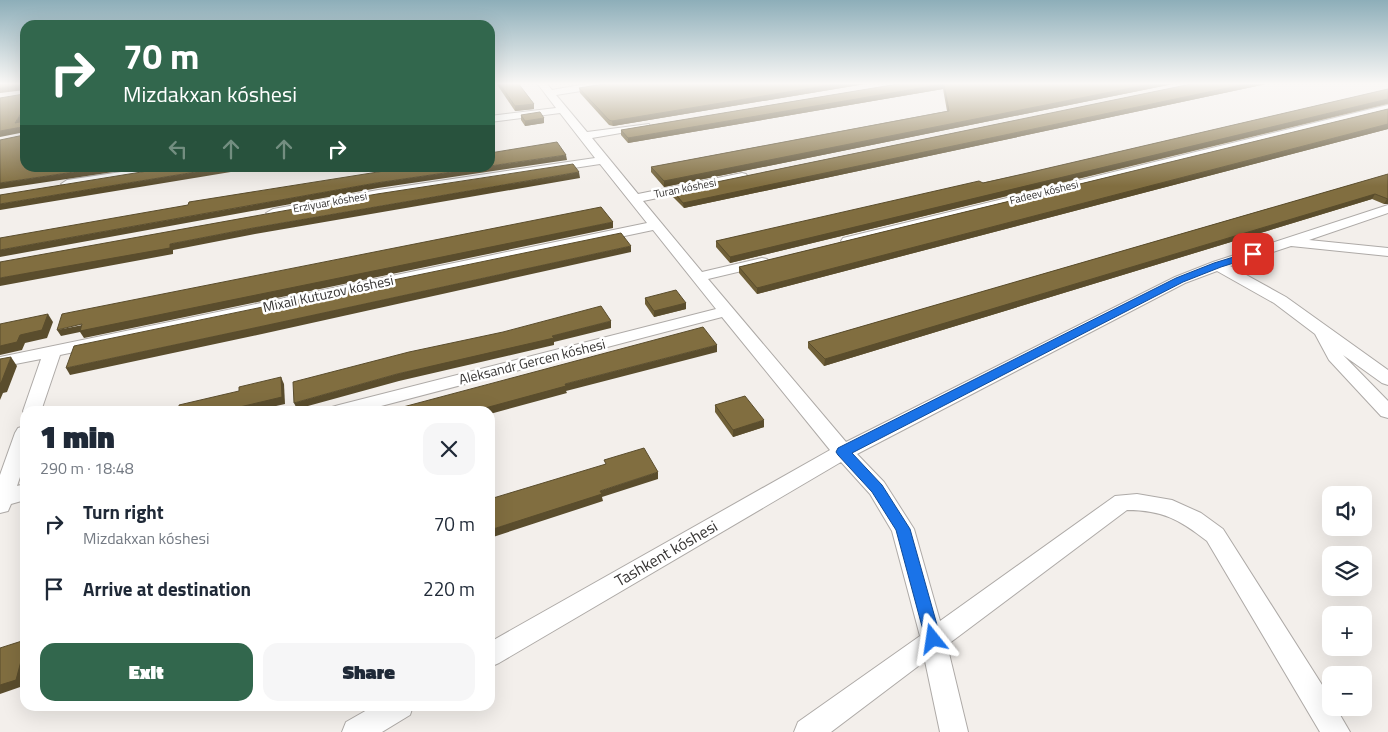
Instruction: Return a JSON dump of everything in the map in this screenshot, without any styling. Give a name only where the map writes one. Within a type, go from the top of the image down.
[{"type":"street","points":[[567,117],[843,452],[877,488],[903,529],[933,639],[954,732]]},
{"type":"street","name":"Fadeev kóshesi","points":[[835,244],[1351,117]]},
{"type":"street","points":[[584,136],[652,125]]},
{"type":"street","name":"Erziyuar kóshesi","points":[[262,215],[378,194],[603,160]]},
{"type":"street","points":[[56,186],[143,172]]},
{"type":"street","name":"Turan kóshesi","points":[[634,198],[751,175]]},
{"type":"street","name":"Tashkent kóshesi","points":[[495,652],[843,452],[1180,280],[1218,265],[1388,208]]},
{"type":"street","name":"Mixail Kutuzov kóshesi","points":[[0,362],[656,225]]},
{"type":"street","points":[[1288,243],[1354,247],[1388,252]]},
{"type":"street","points":[[700,277],[777,258]]},
{"type":"street","points":[[1218,265],[1280,300],[1388,378]]},
{"type":"street","name":"Aleksandr Gercen kóshesi","points":[[358,406],[726,311]]},
{"type":"street","points":[[1320,329],[1335,356],[1388,412]]},
{"type":"street","points":[[34,406],[53,350]]},
{"type":"street","points":[[1,502],[20,447]]},
{"type":"street","points":[[1,502],[20,494]]},
{"type":"street","points":[[808,732],[1123,502],[1148,501],[1174,508],[1195,519],[1215,535],[1336,732]]},
{"type":"street","points":[[356,732],[392,711]]},
{"type":"building","points":[[0,117],[19,117],[15,123],[20,122],[20,127],[0,131]]},
{"type":"building","points":[[522,117],[544,118],[525,121]]},
{"type":"building","points":[[606,117],[635,117],[612,121]]},
{"type":"building","points":[[698,117],[750,117],[628,138],[621,130]]},
{"type":"building","points":[[916,117],[985,117],[664,181],[651,167]]},
{"type":"building","points":[[1031,117],[1089,117],[683,203],[673,191]]},
{"type":"building","points":[[1267,117],[1312,117],[730,257],[716,241],[979,181],[983,183]]},
{"type":"building","points":[[1354,117],[1388,117],[1388,124],[757,288],[739,267]]},
{"type":"building","points":[[20,136],[20,172],[74,172],[0,183],[0,140]]},
{"type":"building","points":[[557,142],[566,155],[495,165],[495,152]]},
{"type":"building","points":[[573,164],[579,172],[253,228],[170,244],[170,248],[0,278],[0,262],[377,194]]},
{"type":"building","points":[[141,172],[196,172],[0,204],[0,195]]},
{"type":"building","points":[[378,172],[452,172],[376,183],[0,250],[0,238],[188,205],[189,202]]},
{"type":"building","points":[[1388,174],[1388,199],[1375,194],[825,359],[808,342]]},
{"type":"building","points":[[601,207],[613,222],[80,331],[82,324],[57,330],[62,314]]},
{"type":"building","points":[[621,233],[631,246],[66,368],[74,346]]},
{"type":"building","points":[[676,290],[686,303],[654,311],[645,298]]},
{"type":"building","points":[[601,306],[611,321],[552,336],[554,338],[397,374],[294,403],[293,382],[409,352],[503,332]]},
{"type":"building","points":[[48,314],[42,330],[20,335],[17,342],[0,346],[0,324]]},
{"type":"building","points":[[703,327],[717,345],[565,384],[566,386],[492,406],[407,406]]},
{"type":"building","points":[[11,357],[1,383],[0,383],[0,359]]},
{"type":"building","points":[[281,377],[282,397],[244,406],[179,406],[239,391],[239,387]]},
{"type":"building","points":[[745,396],[764,420],[733,430],[715,405]]},
{"type":"building","points":[[644,448],[658,472],[600,491],[602,494],[495,528],[495,497],[606,464],[604,460]]},
{"type":"building","points":[[20,642],[20,665],[16,680],[0,685],[0,648]]},
{"type":"route","points":[[933,639],[903,529],[877,488],[843,452],[1180,280],[1253,254]]}]
